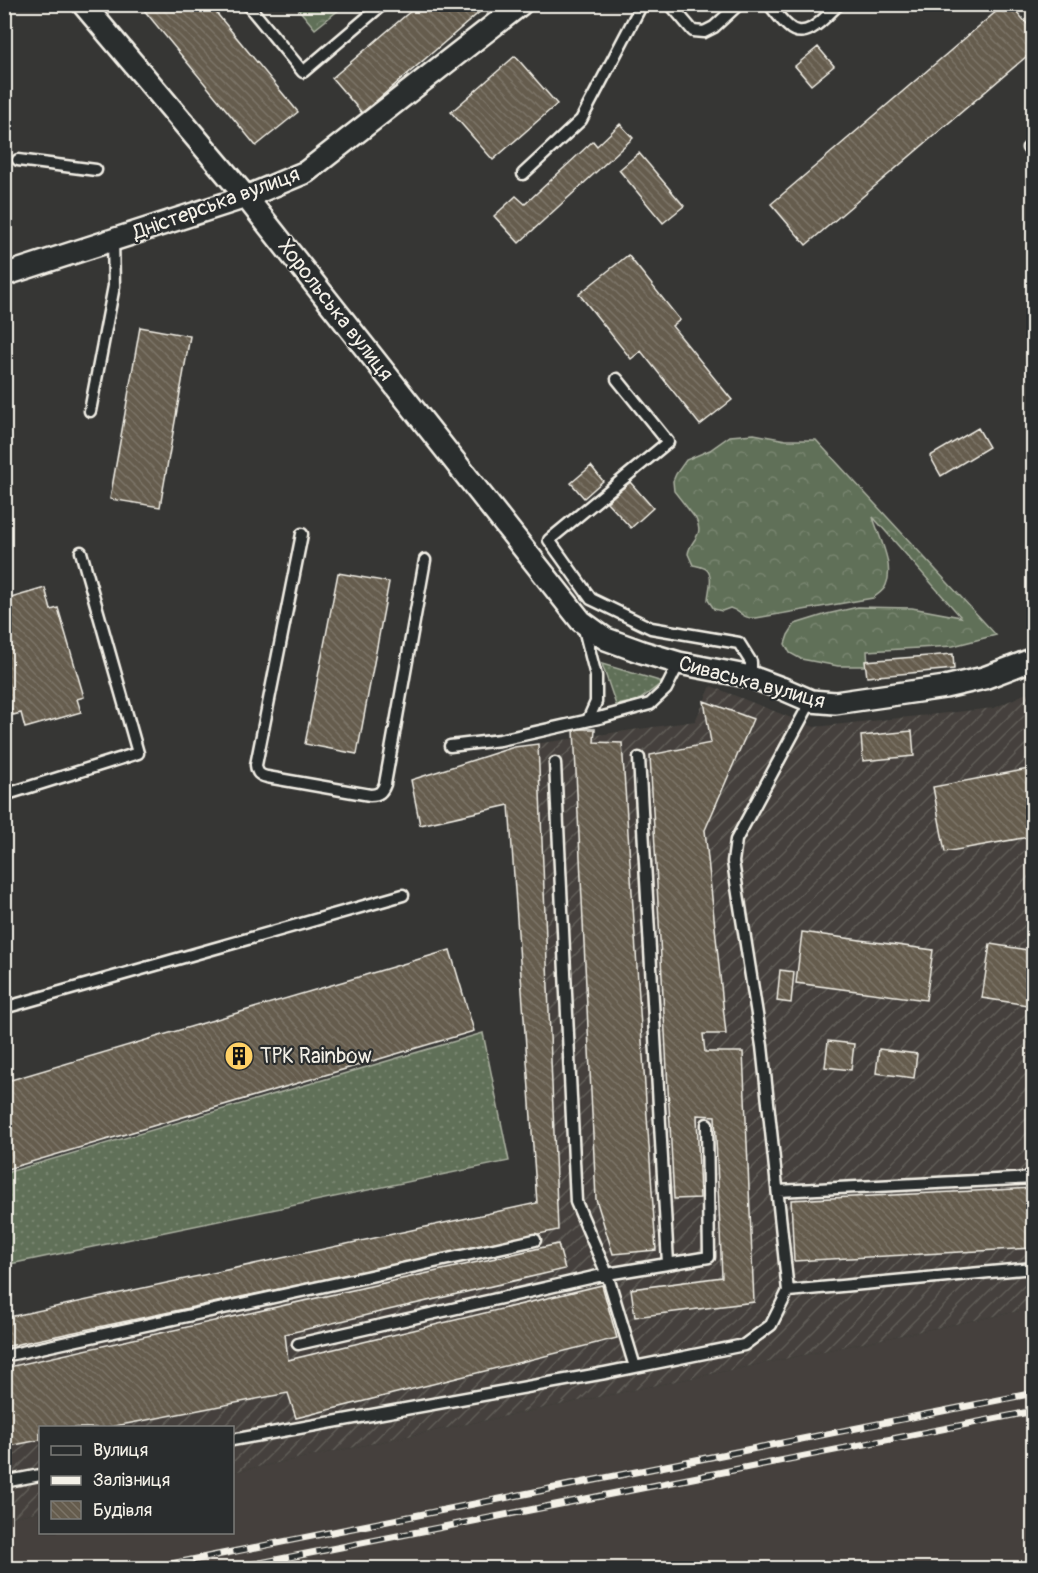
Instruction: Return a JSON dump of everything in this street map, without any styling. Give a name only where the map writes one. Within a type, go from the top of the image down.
[{"type":"street","name":"Хорольська вулиця","points":[[83,4],[246,197],[581,621]]},
{"type":"street","name":"Дністерська вулиця","points":[[4,275],[246,197],[306,172],[521,4]]},
{"type":"street","name":"Сиваська вулиця","points":[[581,621],[606,639],[642,652],[679,663],[751,677],[811,701],[835,703],[945,687],[984,678],[1034,659]]},
{"type":"lane","points":[[248,4],[303,72],[383,4]]},
{"type":"lane","points":[[523,174],[581,120],[642,4]]},
{"type":"lane","points":[[670,4],[693,31],[704,32],[714,27],[739,4]]},
{"type":"lane","points":[[769,4],[789,27],[804,32],[811,29],[839,4]]},
{"type":"lane","points":[[18,160],[96,170]]},
{"type":"lane","points":[[90,411],[114,286],[113,239]]},
{"type":"lane","points":[[617,379],[668,442],[549,540],[591,599],[651,628],[739,644],[751,662],[751,677]]},
{"type":"lane","points":[[302,534],[256,765],[260,775],[267,777],[370,795],[376,795],[382,791],[425,560]]},
{"type":"lane","points":[[4,795],[138,753],[81,552]]},
{"type":"lane","points":[[581,621],[596,676],[596,702],[588,720]]},
{"type":"lane","points":[[450,746],[500,740],[650,705],[666,689],[679,663]]},
{"type":"lane","points":[[234,1440],[634,1367],[744,1344],[771,1325],[788,1291],[762,1046],[733,862],[736,840],[811,701]]},
{"type":"lane","points":[[639,758],[668,1263]]},
{"type":"lane","points":[[555,763],[576,1202],[608,1274],[634,1367]]},
{"type":"lane","points":[[4,1008],[403,895]]},
{"type":"lane","points":[[298,1344],[608,1274],[709,1257],[706,1124]]},
{"type":"lane","points":[[778,1191],[1034,1178]]},
{"type":"lane","points":[[4,1356],[536,1240]]},
{"type":"lane","points":[[788,1291],[1034,1268]]},
{"type":"lane","points":[[4,1482],[39,1475]]},
{"type":"shaded area","points":[[711,686],[814,727],[994,708],[1033,690],[1033,1308],[234,1472],[234,1426],[39,1426],[39,1511],[5,1519],[4,1318],[536,1203],[509,805],[420,825],[411,780],[514,747],[695,721]]},
{"type":"shaded area","points":[[1033,1308],[1033,1568],[5,1568],[5,1519],[39,1511],[39,1534],[234,1534],[234,1472]]},
{"type":"green space","points":[[295,5],[345,5],[315,29]]},
{"type":"green space","points":[[754,434],[786,440],[816,440],[996,635],[953,646],[867,651],[868,666],[838,666],[801,659],[790,653],[785,644],[795,624],[858,607],[912,608],[961,617],[873,517],[885,550],[888,577],[885,587],[873,598],[756,618],[745,616],[730,608],[722,611],[714,609],[708,600],[709,573],[704,568],[693,565],[688,554],[698,534],[698,525],[696,519],[674,491],[673,481],[686,460],[710,450],[730,436]]},
{"type":"green space","points":[[602,664],[663,682],[638,701],[616,705]]},
{"type":"green space","points":[[483,1033],[509,1161],[5,1265],[5,1173]]},
{"type":"building","points":[[139,4],[209,4],[298,112],[256,146]]},
{"type":"building","points":[[419,4],[489,4],[362,113],[332,78]]},
{"type":"building","points":[[1005,4],[1010,4],[1034,32],[1034,50],[806,245],[771,204]]},
{"type":"building","points":[[818,47],[834,66],[811,85],[795,66]]},
{"type":"building","points":[[515,56],[557,104],[493,160],[451,112]]},
{"type":"building","points":[[620,124],[633,138],[519,243],[494,216],[516,196],[525,204],[593,141],[597,146]]},
{"type":"building","points":[[639,153],[684,206],[663,223],[619,170]]},
{"type":"building","points":[[628,255],[680,320],[672,326],[732,400],[700,425],[641,351],[631,359],[579,294]]},
{"type":"building","points":[[140,327],[190,336],[160,507],[110,499]]},
{"type":"building","points":[[978,428],[989,447],[941,476],[930,456]]},
{"type":"building","points":[[591,466],[603,481],[584,498],[571,483]]},
{"type":"building","points":[[630,482],[653,508],[631,528],[607,502]]},
{"type":"building","points":[[338,573],[389,582],[357,754],[305,744]]},
{"type":"building","points":[[45,588],[51,610],[58,608],[84,697],[77,699],[81,712],[25,728],[21,713],[13,715],[4,685],[4,600]]},
{"type":"building","points":[[953,654],[954,669],[867,677],[865,661]]},
{"type":"building","points":[[704,701],[753,719],[705,830],[726,1034],[703,1034],[705,1052],[743,1052],[754,1302],[635,1317],[631,1289],[722,1277],[715,1116],[697,1115],[700,1198],[674,1199],[650,755],[711,743]]},
{"type":"building","points":[[574,729],[595,729],[594,742],[622,743],[656,1250],[613,1254],[596,1199]]},
{"type":"building","points":[[912,731],[914,756],[863,761],[861,736]]},
{"type":"building","points":[[538,744],[558,1230],[4,1347],[4,1318],[537,1203],[509,805],[420,825],[411,780],[514,747]]},
{"type":"building","points":[[1034,768],[1034,836],[945,852],[933,787]]},
{"type":"building","points":[[802,932],[933,950],[926,1000],[796,983]]},
{"type":"building","points":[[990,944],[1034,951],[1034,1006],[982,998]]},
{"type":"building","name":"ТРК Rainbow","points":[[450,950],[474,1031],[4,1170],[4,1082]]},
{"type":"building","points":[[780,970],[794,972],[791,1003],[777,1001]]},
{"type":"building","points":[[828,1041],[854,1044],[851,1070],[825,1067]]},
{"type":"building","points":[[879,1049],[917,1054],[914,1078],[876,1073]]},
{"type":"building","points":[[1034,1188],[1034,1248],[794,1261],[791,1200]]},
{"type":"building","points":[[558,1244],[565,1269],[285,1334],[288,1360],[602,1285],[617,1338],[296,1418],[288,1393],[115,1426],[39,1426],[39,1440],[4,1447],[4,1368]]},
{"type":"railway","points":[[151,1568],[1034,1393]]},
{"type":"railway","points":[[234,1568],[1034,1411]]},
{"type":"place","name":"ТРК Rainbow","points":[[239,1056]]}]
